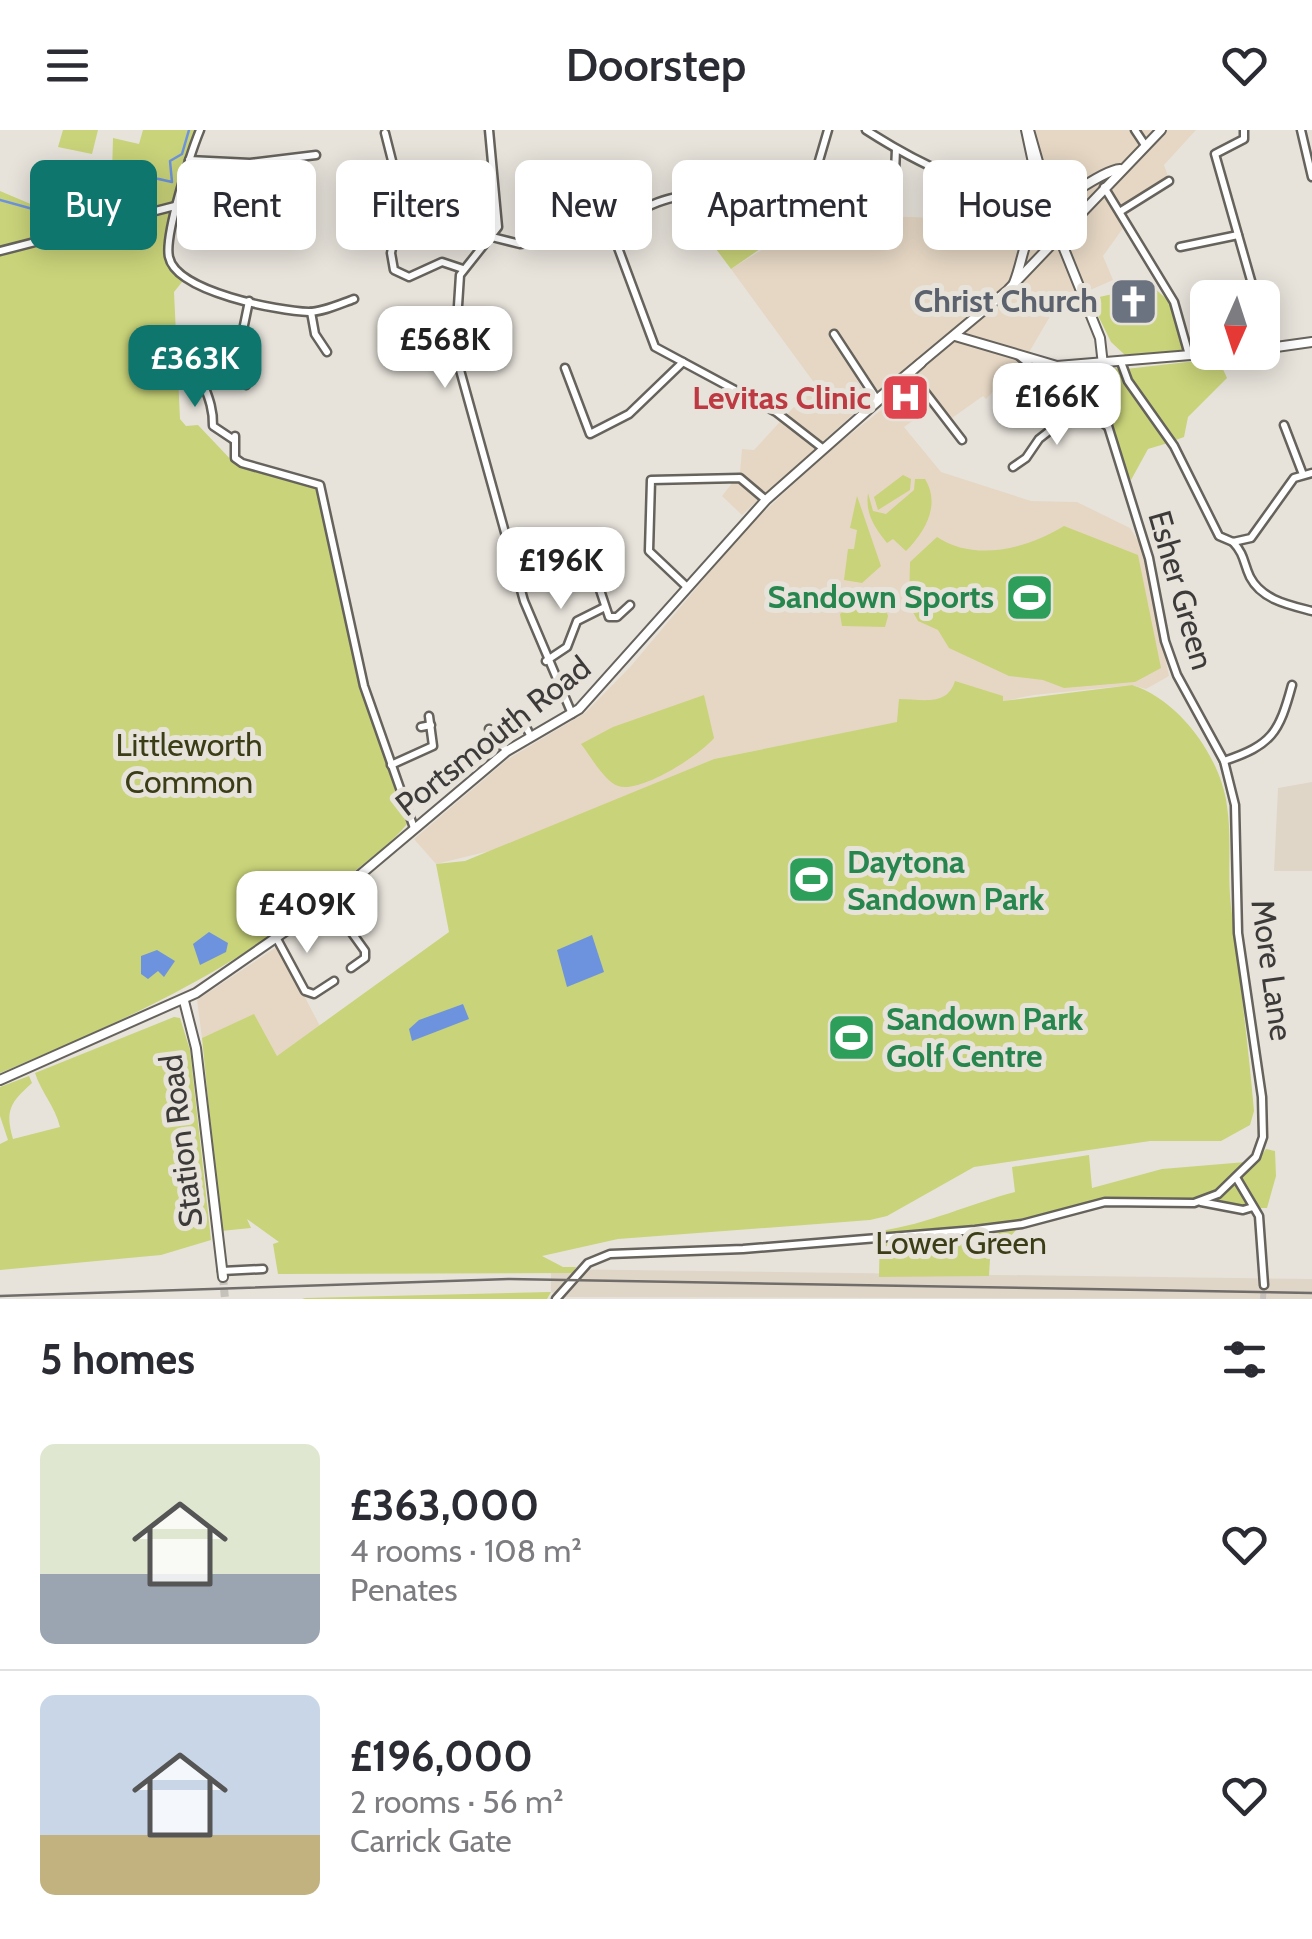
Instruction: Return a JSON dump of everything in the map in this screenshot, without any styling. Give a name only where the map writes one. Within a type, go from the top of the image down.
[{"type":"main road","points":[[1028,130],[1035,160]]},
{"type":"main road","points":[[1087,207],[1161,130]]},
{"type":"main road","points":[[1087,185],[1105,172],[1120,169]]},
{"type":"main road","points":[[1012,286],[1024,250]]},
{"type":"main road","points":[[878,400],[1012,286],[1048,250]]},
{"type":"main road","points":[[1065,250],[1102,345],[1103,365]]},
{"type":"main road","points":[[968,324],[982,341]]},
{"type":"main road","points":[[955,336],[982,341],[1046,364],[1103,365],[1189,356]]},
{"type":"main road","points":[[1280,346],[1312,342]]},
{"type":"main road","points":[[1102,345],[1121,362]]},
{"type":"main road","points":[[1090,365],[1102,345]]},
{"type":"main road","points":[[878,400],[912,376],[922,363]]},
{"type":"main road","name":"Portsmouth Road","points":[[0,1080],[184,1001],[329,901],[507,752],[572,714],[608,680],[766,500],[878,400]]},
{"type":"main road","name":"Station Road","points":[[184,1001],[196,1048],[222,1274]]},
{"type":"street","points":[[189,160],[200,130]]},
{"type":"street","points":[[488,130],[491,160]]},
{"type":"street","points":[[819,160],[828,130]]},
{"type":"street","points":[[866,130],[923,164]]},
{"type":"street","points":[[1135,130],[1145,145]]},
{"type":"street","points":[[1244,130],[1244,139],[1215,154],[1251,280]]},
{"type":"street","points":[[1301,130],[1312,177]]},
{"type":"street","points":[[389,138],[402,200],[391,253],[394,270],[408,277],[442,262],[463,268]]},
{"type":"street","points":[[896,149],[896,160]]},
{"type":"street","points":[[283,160],[316,156]]},
{"type":"street","points":[[1121,210],[1169,181]]},
{"type":"street","points":[[1104,187],[1174,302],[1189,356]]},
{"type":"street","points":[[495,190],[495,226]]},
{"type":"street","points":[[177,202],[168,246],[172,264],[208,290],[311,312],[354,299]]},
{"type":"street","points":[[0,251],[176,205]]},
{"type":"street","points":[[1180,247],[1238,235]]},
{"type":"street","points":[[480,250],[463,268],[454,333],[457,364],[546,661],[572,714]]},
{"type":"street","points":[[619,250],[652,342],[776,412],[821,447]]},
{"type":"street","points":[[246,385],[244,328],[249,301]]},
{"type":"street","points":[[311,312],[315,334],[326,353]]},
{"type":"street","points":[[834,334],[878,400]]},
{"type":"street","points":[[196,352],[198,377],[214,403],[213,426],[235,438],[236,458],[242,463],[320,484],[364,686],[414,828]]},
{"type":"street","points":[[1019,356],[1108,426]]},
{"type":"street","points":[[564,368],[590,434],[640,405],[683,362]]},
{"type":"street","points":[[1121,362],[1124,376],[1174,446],[1211,526],[1218,536],[1233,542],[1246,556]]},
{"type":"street","points":[[1013,467],[1077,404],[1090,365]]},
{"type":"street","name":"Esher Green","points":[[1103,365],[1108,426],[1149,558],[1170,658],[1224,761]]},
{"type":"street","points":[[912,376],[962,440]]},
{"type":"street","points":[[1284,426],[1302,472]]},
{"type":"street","points":[[1302,472],[1312,473]]},
{"type":"street","points":[[1302,472],[1273,503],[1251,538],[1246,556],[1250,576],[1265,594],[1312,611]]},
{"type":"street","points":[[687,587],[648,551],[652,480],[734,477],[747,482],[766,500]]},
{"type":"street","points":[[1233,542],[1251,538]]},
{"type":"street","points":[[600,590],[603,608],[613,619],[630,604]]},
{"type":"street","points":[[546,661],[567,647],[581,613],[603,608]]},
{"type":"street","points":[[1224,761],[1257,750],[1280,727],[1292,685]]},
{"type":"street","points":[[391,765],[429,752],[435,740],[430,720],[422,728]]},
{"type":"street","points":[[515,726],[524,723],[530,737]]},
{"type":"street","points":[[489,729],[507,752]]},
{"type":"street","points":[[484,751],[496,738]]},
{"type":"street","name":"More Lane","points":[[1201,1202],[1237,1178],[1256,1156],[1263,1124],[1258,1052],[1238,933],[1235,804],[1224,761]]},
{"type":"street","points":[[329,901],[364,952],[363,960],[352,968]]},
{"type":"street","points":[[277,939],[305,991],[314,994],[334,981]]},
{"type":"street","points":[[1237,1178],[1260,1223],[1264,1285]]},
{"type":"street","points":[[556,1299],[588,1263],[610,1254],[724,1250],[975,1230],[1036,1221],[1106,1202],[1201,1202],[1243,1210],[1253,1207]]},
{"type":"street","points":[[222,1274],[264,1269]]},
{"type":"shaded area","points":[[1022,130],[1196,130],[1164,165],[1170,182],[1121,215],[1126,224],[1103,256],[1113,280],[1079,295],[1082,305],[1058,317],[1052,313],[1028,354],[986,399],[983,396],[952,418],[939,402],[904,427],[941,472],[1031,501],[1077,502],[1130,528],[1142,547],[1169,676],[1146,689],[1132,685],[1034,695],[714,759],[494,850],[436,864],[414,839],[508,759],[585,713],[631,666],[745,530],[824,455],[890,403],[859,370],[857,380],[865,393],[861,407],[742,515],[722,496],[740,473],[742,449],[754,450],[815,384],[731,269],[761,250],[903,250],[903,217],[923,217],[923,250],[1087,250],[1087,160],[1028,160]]},
{"type":"shaded area","points":[[1312,782],[1312,871],[1274,871],[1278,788]]},
{"type":"shaded area","points":[[278,946],[320,1026],[277,1056],[254,1015],[202,1038],[197,1000]]},
{"type":"shaded area","points":[[551,1269],[1312,1279],[1312,1299],[566,1297],[551,1292]]},
{"type":"green space","points":[[63,130],[98,130],[92,154],[58,147]]},
{"type":"green space","name":"Littleworth Common","points":[[143,130],[199,130],[191,160],[177,160],[177,212],[168,246],[182,282],[174,292],[180,419],[186,426],[198,425],[235,464],[316,487],[362,689],[407,824],[309,908],[226,964],[140,1011],[0,1073],[0,191],[30,204],[30,250],[157,250],[157,160],[112,160],[113,138],[139,144]]},
{"type":"green space","points":[[717,250],[759,250],[731,269]]},
{"type":"green space","points":[[1150,284],[1172,304],[1184,350],[1125,355],[1111,342],[1090,299],[1113,294],[1113,308],[1118,313],[1150,314],[1154,299],[1147,294]]},
{"type":"green space","points":[[1190,362],[1190,370],[1223,370],[1227,378],[1188,417],[1184,437],[1173,441],[1126,369]]},
{"type":"green space","points":[[1111,367],[1118,369],[1168,443],[1148,449],[1131,480],[1121,457],[1109,406]]},
{"type":"green space","points":[[903,475],[911,479],[910,490],[878,510],[874,497]]},
{"type":"green space","points":[[915,479],[925,479],[931,508],[925,527],[906,551],[893,539],[887,543],[879,532],[870,514],[868,493],[873,511],[886,514],[914,490]]},
{"type":"green space","points":[[857,496],[881,566],[862,583],[844,580],[848,549],[854,549],[857,530],[850,528]]},
{"type":"green space","points":[[1064,526],[1138,555],[1161,668],[1135,682],[1064,688],[1043,680],[1009,676],[949,648],[938,630],[918,621],[909,605],[910,562],[937,537],[968,549],[1000,550],[1033,541]]},
{"type":"green space","points":[[879,589],[888,616],[885,627],[842,626],[840,614],[870,591]]},
{"type":"green space","points":[[955,681],[1003,696],[1003,701],[1132,685],[1166,703],[1182,717],[1207,751],[1223,788],[1228,818],[1230,894],[1254,1111],[1250,1125],[1221,1141],[1150,1141],[974,1167],[887,1216],[870,1220],[618,1239],[542,1256],[563,1267],[576,1267],[573,1273],[278,1274],[273,1244],[279,1242],[247,1219],[251,1228],[221,1231],[202,1038],[254,1014],[277,1056],[449,932],[436,864],[465,861],[714,759],[897,722],[899,699],[940,698]]},
{"type":"green space","points":[[704,695],[714,738],[683,763],[654,779],[618,786],[581,744],[613,727]]},
{"type":"green space","points":[[174,1017],[180,1018],[190,1050],[211,1240],[161,1255],[0,1270],[0,1144],[8,1140],[0,1116],[0,1087],[29,1076],[32,1083],[11,1108],[13,1139],[60,1127],[35,1073]]},
{"type":"green space","name":"Lower Green","points":[[1266,1149],[1275,1151],[1276,1176],[1267,1208],[1259,1208],[1253,1202],[1240,1206],[1200,1198],[1105,1198],[1018,1220],[1017,1229],[990,1259],[989,1276],[879,1277],[880,1231],[1015,1192],[1012,1167],[1089,1155],[1092,1188],[1162,1169],[1258,1161]]},
{"type":"green space","points":[[551,1292],[547,1299],[302,1299],[305,1298]]},
{"type":"water","points":[[209,932],[228,943],[226,952],[200,965],[193,944]]},
{"type":"water","points":[[592,935],[604,972],[567,987],[557,950]]},
{"type":"water","points":[[157,950],[175,961],[164,977],[158,971],[148,979],[141,974],[141,956]]},
{"type":"water","points":[[463,1004],[469,1019],[412,1041],[409,1029],[419,1020]]},
{"type":"waterway","points":[[0,200],[40,211],[68,190],[111,176],[135,175],[172,182],[170,161],[182,154],[189,130]]},
{"type":"tunnel","points":[[223,1277],[225,1299]]},
{"type":"tunnel","points":[[1263,1299],[1264,1285]]},
{"type":"railway","points":[[0,1296],[509,1279],[1312,1293]]},
{"type":"place","name":"Christ Church","points":[[1133,301]]},
{"type":"place","name":"Levitas Clinic","points":[[906,398]]},
{"type":"place","name":"Sandown Sports","points":[[1029,597]]},
{"type":"place","name":"Daytona Sandown Park","points":[[812,880]]},
{"type":"place","name":"Sandown Park Golf Centre","points":[[851,1037]]}]
